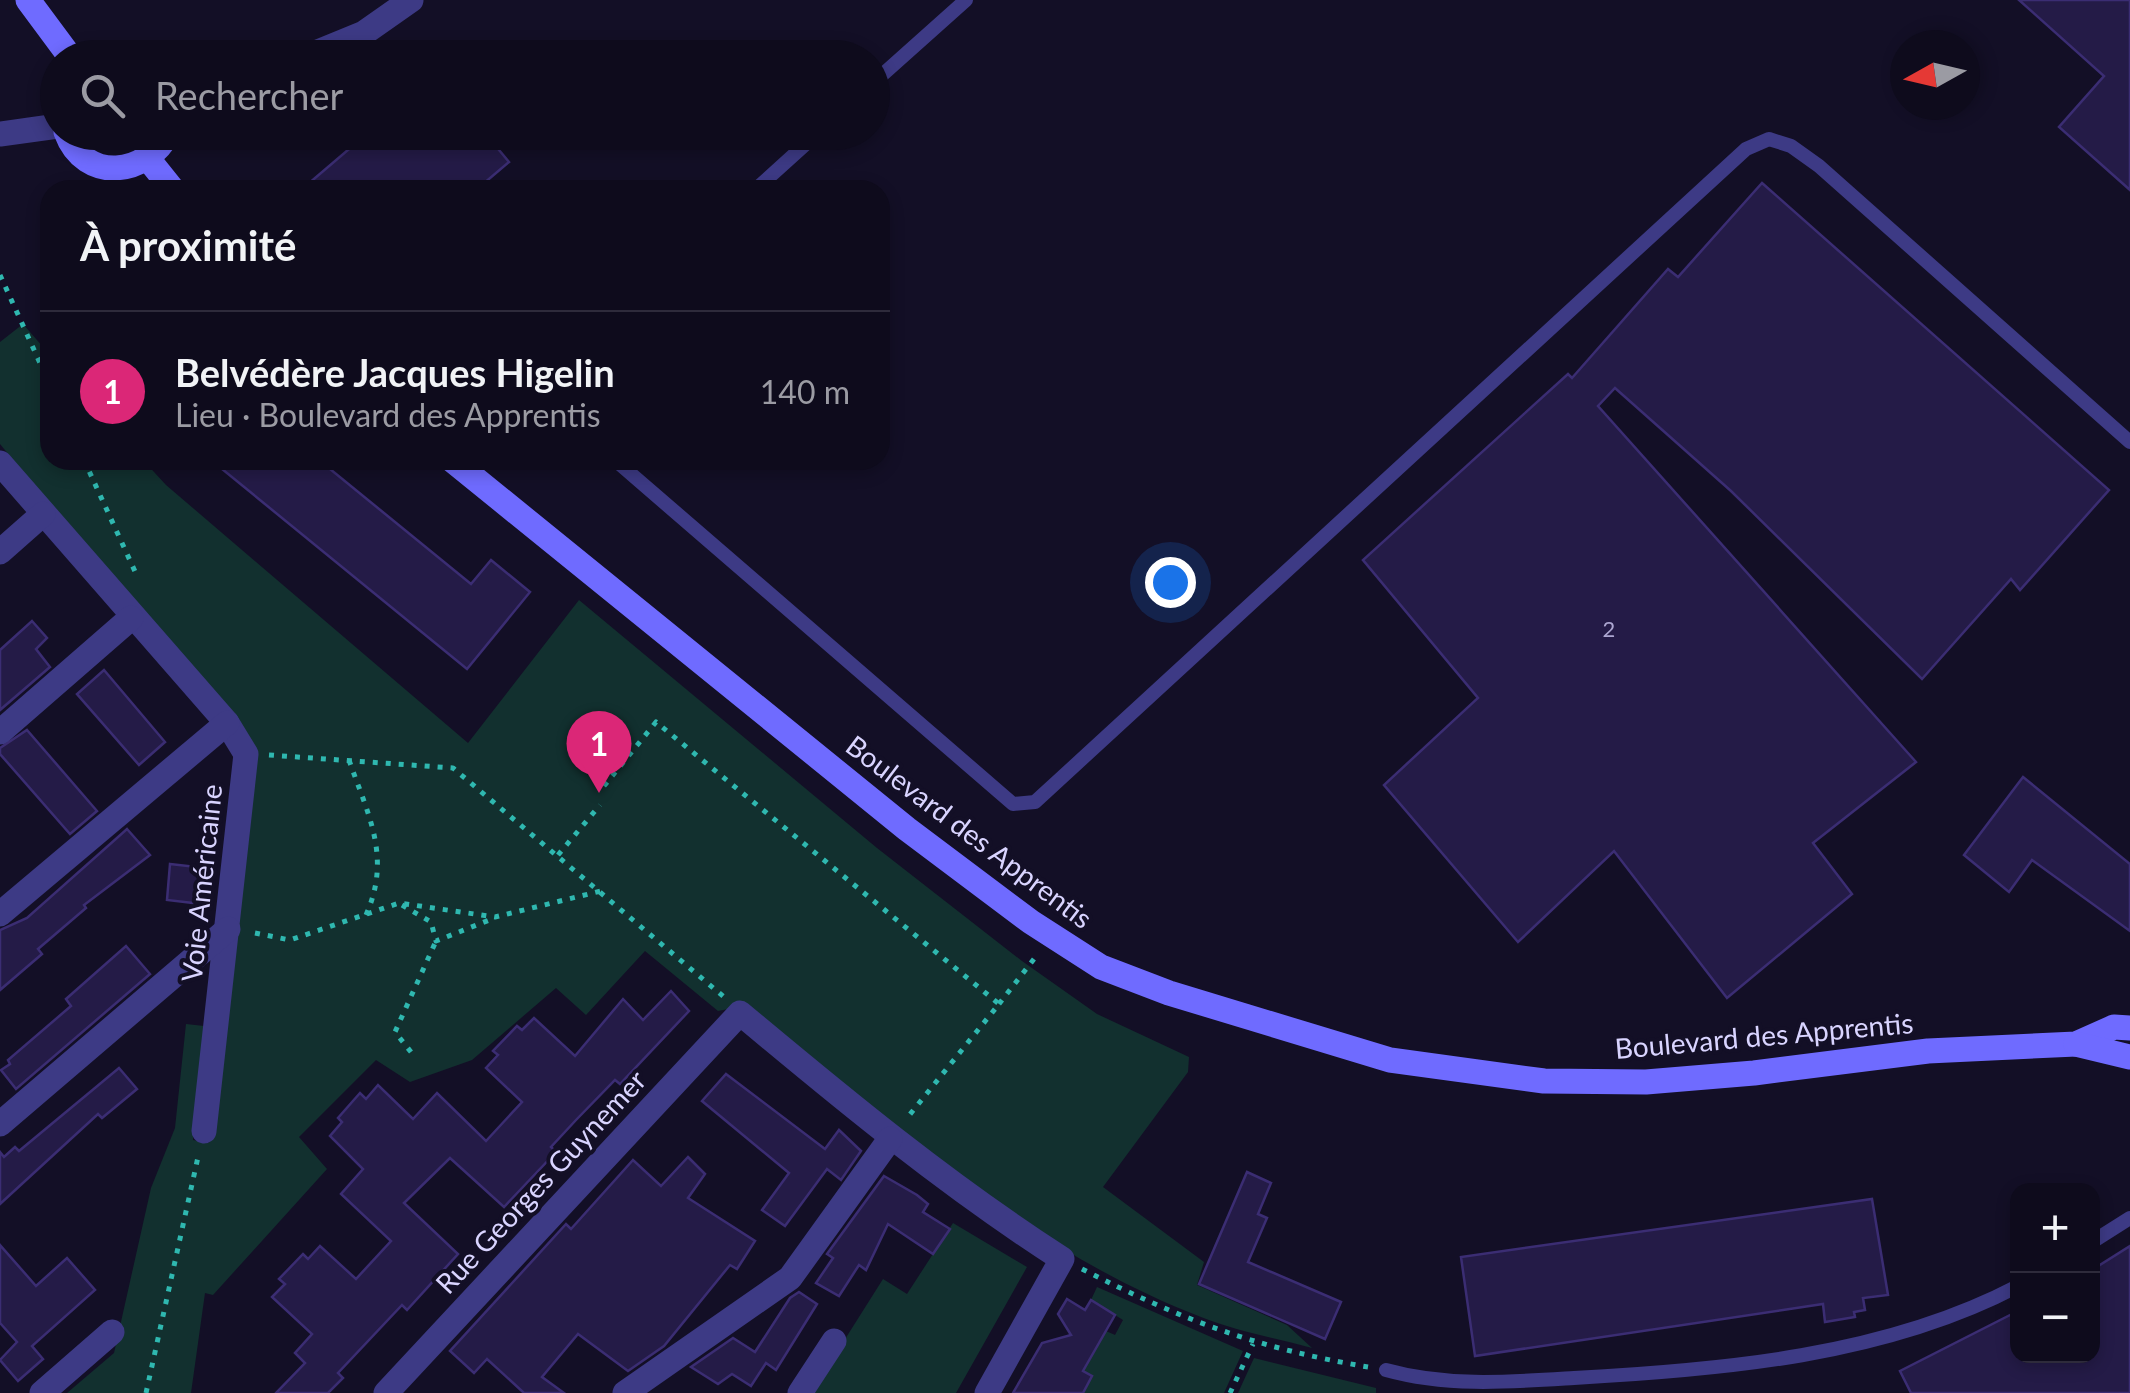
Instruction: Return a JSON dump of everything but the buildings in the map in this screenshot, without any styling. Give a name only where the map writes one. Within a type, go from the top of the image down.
[{"type":"main road","points":[[28,0],[58,40]]},
{"type":"main road","points":[[77,150],[97,166],[133,168],[149,160],[156,150]]},
{"type":"main road","points":[[149,160],[165,180]]},
{"type":"main road","name":"Boulevard des Apprentis","points":[[464,470],[907,829],[1015,910],[1101,967],[1170,994],[1390,1060],[1544,1081],[1646,1082],[1944,1049],[2076,1044],[2114,1027],[2130,1028]]},
{"type":"main road","points":[[2076,1044],[2130,1057]]},
{"type":"street","points":[[347,40],[412,0]]},
{"type":"street","points":[[0,134],[40,128]]},
{"type":"street","name":"Voie Américaine","points":[[0,463],[131,618],[227,722],[246,754],[204,1131]]},
{"type":"street","points":[[0,552],[44,514]]},
{"type":"street","points":[[0,732],[131,618]]},
{"type":"street","points":[[0,914],[227,722]]},
{"type":"street","points":[[0,1124],[228,929]]},
{"type":"street","points":[[740,1013],[890,1139],[968,1198],[1062,1259],[987,1393]]},
{"type":"street","name":"Rue Georges Guynemer","points":[[386,1393],[740,1013]]},
{"type":"street","points":[[625,1393],[790,1278],[890,1139]]},
{"type":"street","points":[[42,1393],[112,1332]]},
{"type":"street","points":[[800,1393],[834,1341]]},
{"type":"lane","points":[[890,68],[966,0]]},
{"type":"lane","points":[[627,470],[1014,804],[1035,802],[1746,149],[1769,139],[1792,146],[1819,166],[2130,442]]},
{"type":"lane","points":[[766,180],[799,150]]},
{"type":"lane","points":[[2100,1237],[2130,1218]]},
{"type":"lane","points":[[1386,1370],[1426,1381],[1484,1382],[1681,1370],[1834,1348],[1923,1326],[2010,1289]]},
{"type":"path","points":[[0,276],[40,363]]},
{"type":"path","points":[[89,470],[140,584]]},
{"type":"path","points":[[604,786],[656,722],[999,1004]]},
{"type":"path","points":[[246,754],[453,768],[740,1013]]},
{"type":"path","points":[[349,760],[380,844],[375,895],[366,915]]},
{"type":"path","points":[[558,855],[600,805]]},
{"type":"path","points":[[436,942],[495,918],[601,891]]},
{"type":"path","points":[[228,929],[290,940],[399,903],[495,918]]},
{"type":"path","points":[[399,903],[431,922],[436,942],[395,1032],[411,1052]]},
{"type":"path","points":[[930,1090],[1037,954]]},
{"type":"path","points":[[146,1393],[204,1131]]},
{"type":"path","points":[[1062,1259],[1162,1309],[1253,1344],[1386,1370]]},
{"type":"path","points":[[1230,1393],[1253,1344]]},
{"type":"green space","points":[[23,324],[40,344],[40,470],[152,470],[468,743],[579,600],[877,848],[1022,961],[1097,1014],[1189,1057],[1188,1072],[1103,1187],[1204,1262],[1197,1285],[1287,1325],[1312,1348],[1201,1317],[1077,1257],[1018,1220],[907,1138],[749,1005],[718,1011],[645,951],[586,1015],[556,988],[472,1060],[410,1082],[376,1060],[299,1137],[327,1169],[213,1295],[205,1293],[191,1393],[67,1393],[114,1353],[151,1188],[175,1128],[186,1024],[204,1026],[193,1140],[209,1143],[255,755],[0,444],[0,342]]},
{"type":"green space","points":[[953,1223],[1027,1267],[956,1393],[811,1393],[883,1279],[907,1294]]},
{"type":"green space","points":[[1097,1287],[1243,1351],[1224,1393],[1083,1393],[1092,1377],[1083,1371],[1106,1331],[1115,1335],[1123,1320],[1091,1300]]},
{"type":"green space","points":[[1254,1358],[1376,1388],[1376,1393],[1238,1393]]},
{"type":"place","name":"Belvédère Jacques Higelin","points":[[599,793]]}]
